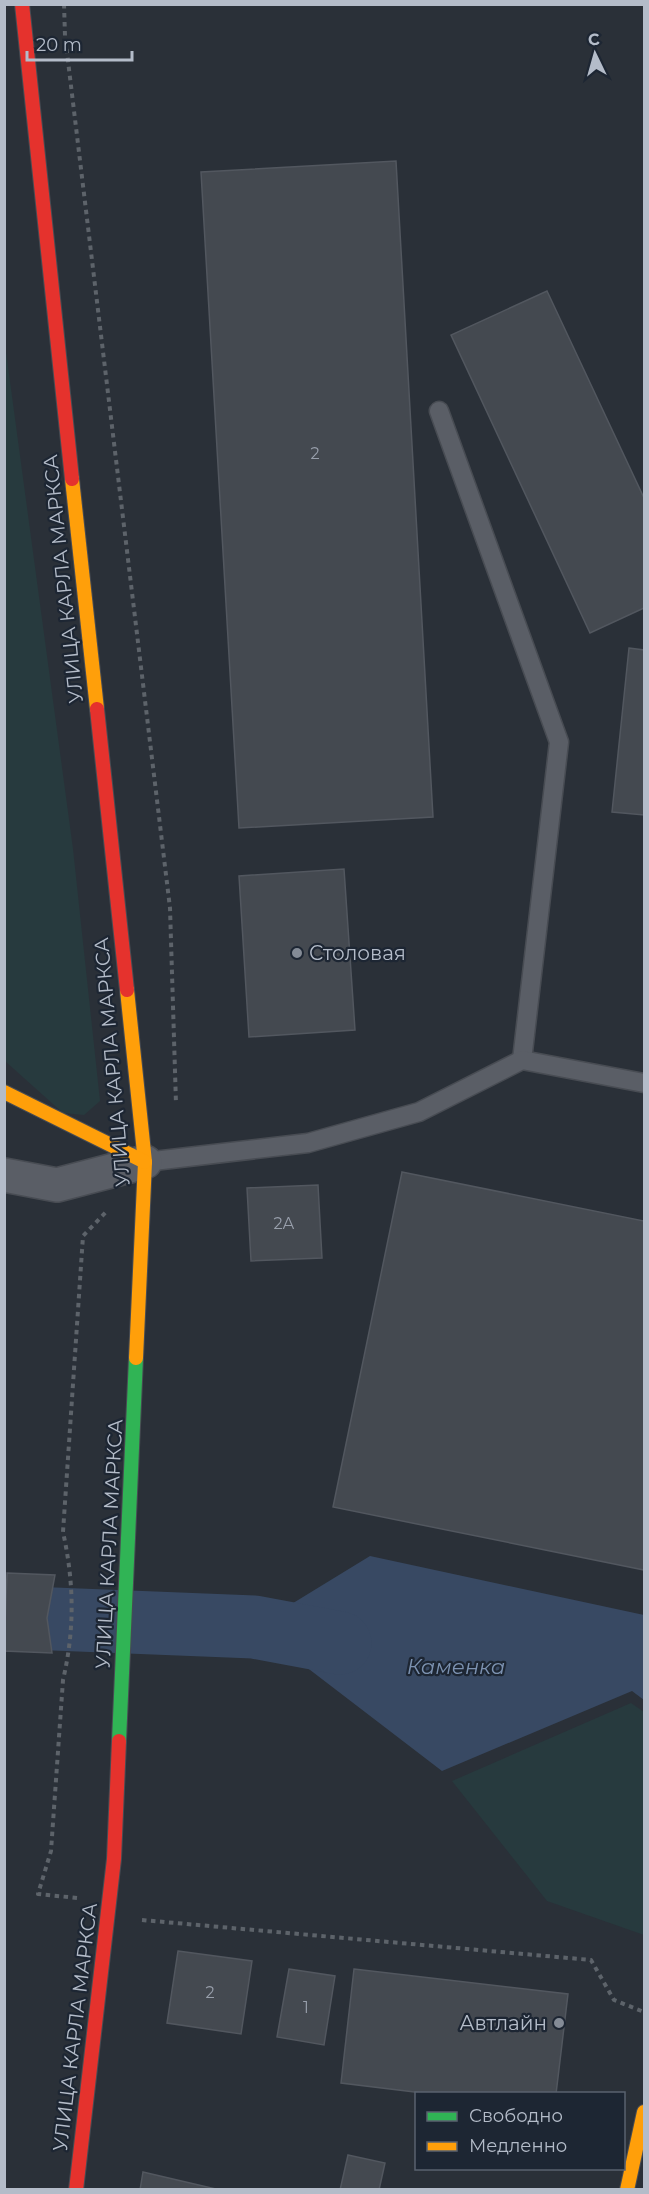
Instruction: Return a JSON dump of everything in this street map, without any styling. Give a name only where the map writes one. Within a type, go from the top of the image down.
[{"type":"main road","name":"УЛИЦА КАРЛА МАРКСА","points":[[22,4],[145,1162],[114,1859],[76,2190]]},
{"type":"main road","points":[[4,1092],[145,1162]]},
{"type":"main road","points":[[627,2190],[645,2112]]},
{"type":"street","points":[[4,1175],[57,1185],[145,1162]]},
{"type":"lane","points":[[439,411],[559,742],[522,1059]]},
{"type":"lane","points":[[145,1162],[308,1143],[418,1112],[522,1059],[645,1083]]},
{"type":"path","points":[[64,4],[65,36],[94,287],[171,908],[177,1158]]},
{"type":"path","points":[[78,1898],[38,1894],[51,1851],[63,1680],[69,1653],[72,1574],[63,1532],[83,1236],[107,1211]]},
{"type":"path","points":[[135,1919],[217,1924],[591,1960],[614,2000],[645,2012]]},
{"type":"green space","points":[[4,337],[73,849],[100,1101],[84,1115],[63,1113],[5,1061]]},
{"type":"green space","points":[[631,1703],[644,1712],[644,1935],[547,1901],[452,1781]]},
{"type":"water","name":"Каменка","points":[[370,1556],[644,1615],[644,1700],[632,1691],[442,1771],[254,1627]]},
{"type":"building","points":[[396,161],[433,817],[239,828],[201,172]]},
{"type":"building","points":[[547,291],[644,498],[644,608],[590,633],[451,335]]},
{"type":"building","points":[[629,648],[644,650],[644,815],[612,812]]},
{"type":"building","name":"Столовая","points":[[344,869],[355,1030],[249,1037],[239,876]]},
{"type":"building","points":[[402,1172],[644,1221],[644,1570],[333,1507]]},
{"type":"building","points":[[318,1185],[322,1258],[251,1261],[247,1188]]},
{"type":"building","points":[[7,1573],[55,1575],[47,1618],[52,1653],[4,1651]]},
{"type":"building","points":[[178,1951],[252,1961],[241,2034],[167,2023]]},
{"type":"building","points":[[289,1969],[335,1976],[324,2045],[277,2037]]},
{"type":"building","points":[[354,1969],[568,1994],[556,2092],[415,2092],[341,2083]]},
{"type":"building","points":[[348,2155],[385,2163],[379,2190],[340,2190]]},
{"type":"building","points":[[143,2172],[220,2190],[140,2190]]},
{"type":"waterway","name":"Каменка","points":[[4,1617],[254,1627],[340,1643]]},
{"type":"traffic: fast","points":[[119,1741],[136,1358]]},
{"type":"traffic: slow","points":[[72,479],[97,709]]},
{"type":"traffic: slow","points":[[127,990],[145,1162],[136,1358]]},
{"type":"traffic: slow","points":[[4,1092],[145,1162]]},
{"type":"traffic: slow","points":[[627,2190],[644,2112]]},
{"type":"traffic: jam","points":[[22,4],[72,479]]},
{"type":"traffic: jam","points":[[97,709],[127,990]]},
{"type":"traffic: jam","points":[[76,2190],[114,1859],[119,1741]]},
{"type":"place","name":"Столовая","points":[[297,953]]},
{"type":"place","name":"Автлайн","points":[[559,2023]]}]
